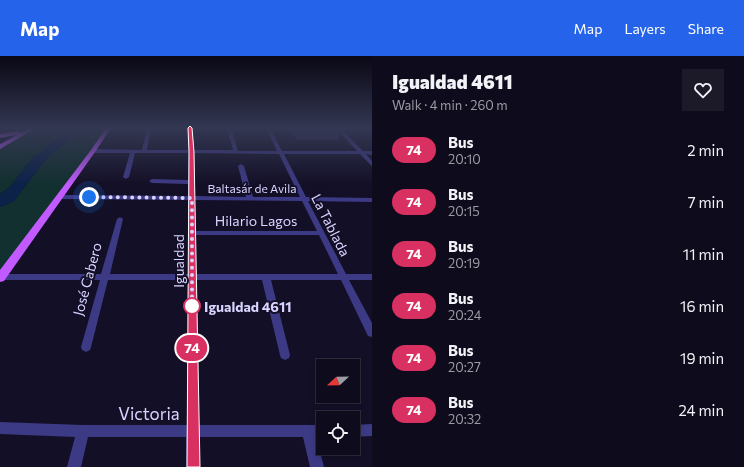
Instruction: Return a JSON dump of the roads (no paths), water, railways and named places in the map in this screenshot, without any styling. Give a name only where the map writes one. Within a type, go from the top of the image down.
[{"type":"main road","points":[[0,277],[95,147]]},
{"type":"street","points":[[144,152],[145,147]]},
{"type":"street","name":"Igualdad","points":[[192,147],[193,467]]},
{"type":"street","points":[[235,147],[236,152]]},
{"type":"street","name":"La Tablada","points":[[278,147],[372,333]]},
{"type":"street","points":[[356,147],[372,164]]},
{"type":"street","points":[[93,151],[372,153]]},
{"type":"street","points":[[126,177],[133,152]]},
{"type":"street","points":[[241,166],[250,199]]},
{"type":"street","points":[[152,181],[191,182]]},
{"type":"street","name":"Baltasár de Avila","points":[[60,197],[372,200]]},
{"type":"street","name":"José Cabero","points":[[86,347],[120,219]]},
{"type":"street","name":"Hilario Lagos","points":[[192,233],[321,233]]},
{"type":"street","points":[[0,277],[372,277]]},
{"type":"street","points":[[266,277],[285,355]]},
{"type":"street","name":"Victoria","points":[[0,428],[83,431],[316,431]]},
{"type":"street","points":[[360,431],[372,430]]},
{"type":"street","points":[[74,467],[83,431]]},
{"type":"street","points":[[308,431],[317,467]]},
{"type":"water","points":[[48,147],[60,147],[43,163],[14,201],[0,207],[0,194],[10,187],[33,157]]},
{"type":"place","name":"Igualdad 4611","points":[[192,306]]}]
